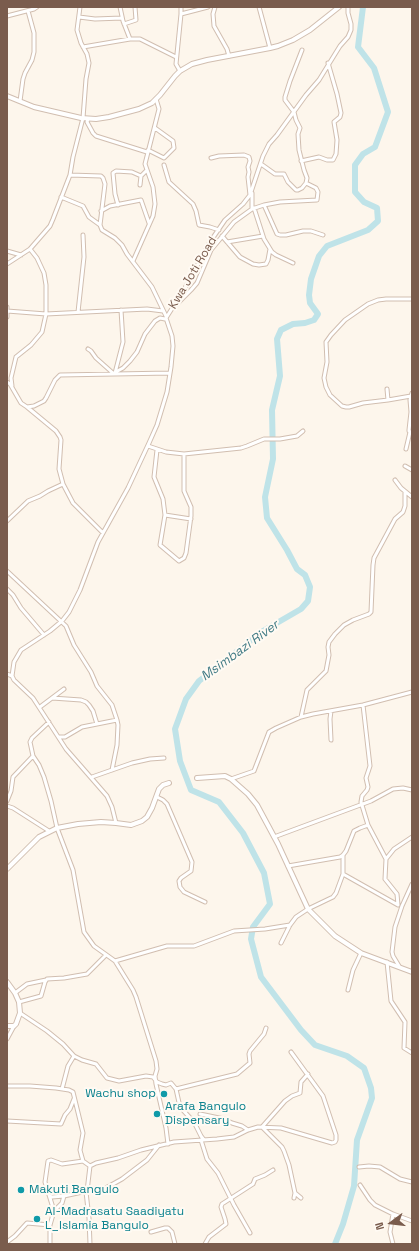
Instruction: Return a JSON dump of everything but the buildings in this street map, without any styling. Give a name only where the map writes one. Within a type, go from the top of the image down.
[{"type":"street","points":[[7,16],[28,11],[37,7]]},
{"type":"street","points":[[7,264],[30,249],[50,226],[70,175],[73,157],[86,118],[86,79],[89,63],[87,54],[78,37],[77,30],[80,7]]},
{"type":"street","points":[[120,7],[122,18],[130,39]]},
{"type":"street","points":[[124,24],[136,20],[135,7]]},
{"type":"street","points":[[180,71],[176,64],[176,57],[181,7]]},
{"type":"street","points":[[181,14],[208,7]]},
{"type":"street","points":[[215,7],[212,14],[214,26],[227,49],[229,56]]},
{"type":"street","points":[[258,7],[270,48]]},
{"type":"street","points":[[7,96],[43,109],[96,119],[139,109],[156,100],[180,71],[192,64],[270,48],[293,40],[310,30],[339,7]]},
{"type":"street","name":"Kwa Joti Road","points":[[12,676],[14,662],[21,650],[62,621],[73,606],[98,542],[128,488],[148,446],[159,418],[167,392],[173,346],[171,332],[166,318],[218,230],[225,220],[243,204],[251,193],[269,144],[319,80],[328,63],[348,37],[351,24],[348,7]]},
{"type":"street","points":[[20,101],[23,79],[34,52],[34,33],[28,11]]},
{"type":"street","points":[[79,17],[95,19],[122,18]]},
{"type":"street","points":[[83,47],[130,39],[140,39],[176,57]]},
{"type":"street","points":[[261,164],[275,174],[284,174],[288,182],[296,190],[302,188],[306,183],[307,178],[301,161],[298,142],[300,128],[294,112],[286,103],[285,97],[302,50]]},
{"type":"street","points":[[301,161],[319,157],[327,160],[333,160],[336,154],[337,140],[334,122],[340,117],[341,113],[338,94],[328,63]]},
{"type":"street","points":[[133,261],[153,216],[155,204],[153,187],[145,164],[159,109],[156,100]]},
{"type":"street","points":[[86,118],[96,136],[148,151],[164,158],[174,148],[173,141],[155,128]]},
{"type":"street","points":[[211,158],[219,156],[244,155],[249,157],[248,177],[253,209],[263,236],[270,249],[276,255],[293,263]]},
{"type":"street","points":[[164,166],[169,182],[193,204],[199,225],[218,230]]},
{"type":"street","points":[[140,185],[141,176],[147,170]]},
{"type":"street","points":[[118,205],[113,173],[116,171],[132,172],[141,176]]},
{"type":"street","points":[[70,175],[102,176],[104,184],[100,225]]},
{"type":"street","points":[[174,306],[181,301],[197,283],[211,250],[234,222],[253,209],[264,205],[280,202],[317,200],[318,192],[316,188],[306,183]]},
{"type":"street","points":[[61,197],[83,206],[89,217],[100,225],[102,230],[119,242],[152,287],[166,318],[160,318],[155,321],[145,334],[137,352],[123,368],[114,374]]},
{"type":"street","points":[[101,211],[110,206],[141,200],[149,223]]},
{"type":"street","points":[[264,205],[277,234],[286,235],[311,231],[323,235]]},
{"type":"street","points":[[78,312],[84,257],[83,235]]},
{"type":"street","points":[[222,236],[244,260],[259,266],[266,264],[270,249]]},
{"type":"street","points":[[227,242],[263,236]]},
{"type":"street","points":[[13,390],[11,378],[16,357],[42,332],[46,314],[46,285],[44,273],[37,258],[30,249]]},
{"type":"street","points":[[7,251],[21,255]]},
{"type":"street","points":[[406,449],[411,433],[409,430],[412,412],[410,400],[411,394],[349,407],[342,406],[330,395],[324,378],[326,342],[345,320],[364,305],[378,300],[412,299]]},
{"type":"street","points":[[7,317],[7,310],[46,314],[147,309],[163,311]]},
{"type":"street","points":[[114,374],[123,342],[121,310]]},
{"type":"street","points":[[88,349],[114,374]]},
{"type":"street","points":[[27,407],[34,406],[44,401],[55,380],[60,376],[170,373]]},
{"type":"street","points":[[7,382],[10,384],[21,403],[56,431],[60,437],[59,469],[62,484],[75,506],[103,533]]},
{"type":"street","points":[[387,389],[388,400]]},
{"type":"street","points":[[148,446],[157,450],[184,454],[245,447],[264,439],[280,439],[297,436],[303,431]]},
{"type":"street","points":[[157,450],[154,477],[163,499],[165,515],[160,545],[179,561],[184,558],[186,552],[191,519],[191,509],[184,491],[184,454]]},
{"type":"street","points":[[405,466],[412,470]]},
{"type":"street","points":[[395,480],[401,488],[412,497]]},
{"type":"street","points":[[7,521],[28,501],[62,484]]},
{"type":"street","points":[[301,717],[307,690],[326,671],[329,655],[329,642],[344,625],[371,612],[372,565],[374,558],[394,519],[403,512],[405,506],[405,492]]},
{"type":"street","points":[[165,515],[191,519]]},
{"type":"street","points":[[7,571],[36,599],[62,621],[68,630],[74,645],[91,672],[97,686],[112,705],[117,720],[117,745],[112,770]]},
{"type":"street","points":[[7,589],[44,635]]},
{"type":"street","points":[[7,674],[12,676],[14,680],[33,698],[66,749],[107,796],[111,803],[116,823]]},
{"type":"street","points":[[40,708],[64,689]]},
{"type":"street","points":[[231,778],[254,771],[270,731],[301,717],[319,712],[363,705],[412,692]]},
{"type":"street","points":[[52,698],[76,699],[86,702],[93,710],[97,724]]},
{"type":"street","points":[[363,705],[370,766],[366,778],[368,787],[361,798],[362,804],[368,825],[386,859],[385,878],[397,894],[400,906]]},
{"type":"street","points":[[331,711],[330,719],[332,740]]},
{"type":"street","points":[[59,737],[65,737],[77,729],[117,720]]},
{"type":"street","points":[[48,722],[30,742],[33,756],[44,777],[57,828],[73,870],[84,932],[94,946],[115,961],[136,997],[156,1061],[156,1080],[168,1144]]},
{"type":"street","points":[[7,801],[11,791],[12,777],[33,756]]},
{"type":"street","points":[[92,777],[150,759],[164,758]]},
{"type":"street","points":[[197,778],[225,776],[231,778],[248,794],[257,805],[308,909],[335,936],[361,953],[412,972]]},
{"type":"street","points":[[7,869],[39,837],[57,828],[101,822],[131,825],[142,821],[147,817],[157,797],[159,789],[163,785],[169,783]]},
{"type":"street","points":[[274,838],[362,804],[393,789],[403,788],[412,790]]},
{"type":"street","points":[[157,797],[167,804],[192,862],[191,871],[180,878],[180,887],[184,892],[205,902]]},
{"type":"street","points":[[7,806],[13,808],[49,831]]},
{"type":"street","points":[[282,943],[290,925],[296,917],[308,909],[333,897],[336,893],[343,874],[343,855],[356,829],[368,825]]},
{"type":"street","points":[[386,859],[394,849],[412,837]]},
{"type":"street","points":[[288,866],[336,858],[343,855]]},
{"type":"street","points":[[343,874],[400,906]]},
{"type":"street","points":[[399,966],[393,956],[392,947],[395,928],[400,906],[412,884]]},
{"type":"street","points":[[115,961],[167,946],[194,946],[234,931],[265,929],[290,925]]},
{"type":"street","points":[[348,990],[361,953]]},
{"type":"street","points":[[15,993],[27,984],[87,974],[106,955]]},
{"type":"street","points":[[387,962],[391,1001],[405,1022],[404,1048],[412,1053]]},
{"type":"street","points":[[18,1002],[41,996],[46,980]]},
{"type":"street","points":[[7,982],[15,993],[20,1013],[16,1024],[7,1039]]},
{"type":"street","points":[[20,1013],[47,1031],[63,1044],[74,1056],[96,1064],[105,1076],[110,1079],[123,1080],[143,1075],[152,1076],[160,1083],[171,1083],[176,1089],[180,1107],[194,1122],[203,1140],[207,1159],[218,1173],[230,1198],[250,1232]]},
{"type":"street","points":[[7,1026],[14,1026]]},
{"type":"street","points":[[176,1089],[236,1074],[250,1063],[250,1051],[264,1034],[266,1028]]},
{"type":"street","points":[[90,1166],[159,1145],[203,1140],[217,1140],[234,1137],[248,1130],[262,1127],[281,1128],[332,1143],[336,1142],[336,1135],[323,1096],[291,1052]]},
{"type":"street","points":[[62,1089],[68,1066],[74,1056]]},
{"type":"street","points":[[262,1127],[285,1101],[300,1093],[301,1082],[308,1074]]},
{"type":"street","points":[[7,1086],[30,1086],[62,1089],[73,1092],[83,1133],[80,1150],[83,1161],[90,1166]]},
{"type":"street","points":[[7,1121],[61,1124],[65,1115],[71,1108],[74,1099]]},
{"type":"street","points":[[200,1114],[224,1119],[248,1130]]},
{"type":"street","points":[[262,1127],[283,1149],[289,1165],[295,1193],[294,1198]]},
{"type":"street","points":[[50,1196],[52,1198],[97,1188],[104,1189],[122,1179],[147,1160],[159,1145]]},
{"type":"street","points":[[54,1211],[44,1182],[48,1161],[51,1160],[62,1164],[83,1161]]},
{"type":"street","points":[[90,1166],[87,1191],[90,1244]]},
{"type":"street","points":[[359,1167],[380,1167],[400,1179],[412,1182]]},
{"type":"street","points":[[205,1244],[209,1237],[226,1224],[221,1205],[253,1184],[255,1179],[273,1170]]},
{"type":"street","points":[[360,1185],[375,1205],[412,1221]]},
{"type":"street","points":[[295,1193],[300,1198]]},
{"type":"street","points":[[50,1244],[50,1225],[54,1211],[62,1203],[64,1196]]},
{"type":"street","points":[[393,1214],[390,1232],[393,1244]]},
{"type":"street","points":[[7,1242],[27,1223],[50,1225]]},
{"type":"street","points":[[151,1232],[165,1228],[170,1230],[174,1236],[175,1244]]},
{"type":"waterway","name":"Msimbazi River","points":[[335,1244],[343,1224],[354,1186],[357,1140],[372,1098],[371,1088],[364,1068],[347,1056],[315,1045],[301,1030],[261,977],[251,939],[253,927],[270,904],[264,873],[243,833],[219,802],[191,790],[180,761],[175,729],[186,699],[199,681],[263,631],[301,609],[308,601],[310,587],[305,575],[297,569],[267,518],[265,497],[273,459],[272,410],[280,376],[277,339],[281,330],[293,324],[305,323],[314,320],[318,314],[310,303],[309,295],[311,279],[319,256],[327,246],[368,230],[378,221],[377,208],[364,202],[355,192],[355,165],[363,154],[375,147],[388,112],[374,68],[358,47],[363,7]]},
{"type":"place","name":"Wachu shop","points":[[164,1094]]},
{"type":"place","name":"Arafa Bangulo Dispensary","points":[[157,1114]]},
{"type":"place","name":"Makuti Bangulo","points":[[21,1190]]},
{"type":"place","name":"Al-Madrasatu Saadiyatu L_Islamia Bangulo","points":[[37,1219]]}]
